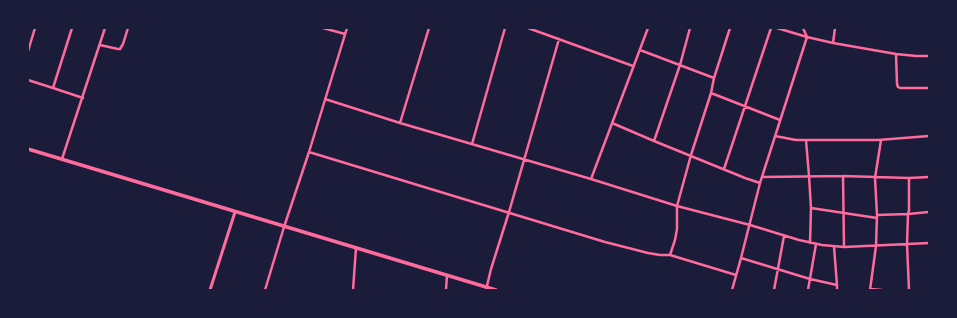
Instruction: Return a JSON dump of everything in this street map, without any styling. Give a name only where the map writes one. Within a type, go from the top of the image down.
[{"type":"main road","points":[[28,150],[496,290]]},
{"type":"street","points":[[28,51],[35,28]]},
{"type":"street","points":[[53,88],[72,28]]},
{"type":"street","points":[[62,160],[105,28]]},
{"type":"street","points":[[100,45],[120,49],[128,28]]},
{"type":"street","points":[[324,28],[345,34]]},
{"type":"street","points":[[265,290],[347,28]]},
{"type":"street","points":[[400,123],[429,28]]},
{"type":"street","points":[[472,144],[505,28]]},
{"type":"street","points":[[528,28],[633,66]]},
{"type":"street","points":[[591,179],[648,28]]},
{"type":"street","points":[[654,140],[680,65],[690,28]]},
{"type":"street","points":[[670,255],[677,229],[677,206],[730,28]]},
{"type":"street","points":[[724,169],[771,28]]},
{"type":"street","points":[[777,28],[833,43],[896,54],[929,56]]},
{"type":"street","points":[[732,290],[760,183],[807,37],[803,28]]},
{"type":"street","points":[[833,43],[835,28]]},
{"type":"street","points":[[486,288],[559,39]]},
{"type":"street","points":[[640,50],[714,78]]},
{"type":"street","points":[[896,54],[898,87],[929,88]]},
{"type":"street","points":[[28,80],[83,98]]},
{"type":"street","points":[[711,93],[780,120]]},
{"type":"street","points":[[325,98],[400,123],[677,206],[750,225],[810,243],[844,247],[929,243]]},
{"type":"street","points":[[612,123],[760,183]]},
{"type":"street","points":[[776,136],[796,140],[881,140],[929,136]]},
{"type":"street","points":[[806,140],[810,176],[810,243]]},
{"type":"street","points":[[881,140],[875,178],[877,216],[876,246],[870,290],[882,290]]},
{"type":"street","points":[[308,152],[648,254],[660,256],[670,255],[736,275]]},
{"type":"street","points":[[843,176],[844,247]]},
{"type":"street","points":[[762,177],[929,177]]},
{"type":"street","points":[[909,178],[907,244],[909,290]]},
{"type":"street","points":[[811,208],[877,216],[929,212]]},
{"type":"street","points":[[210,290],[235,212]]},
{"type":"street","points":[[774,290],[784,236]]},
{"type":"street","points":[[808,290],[816,244]]},
{"type":"street","points":[[834,246],[837,290]]},
{"type":"street","points":[[353,290],[356,248]]},
{"type":"street","points":[[741,258],[810,279],[837,285]]},
{"type":"street","points":[[446,290],[447,275]]}]
